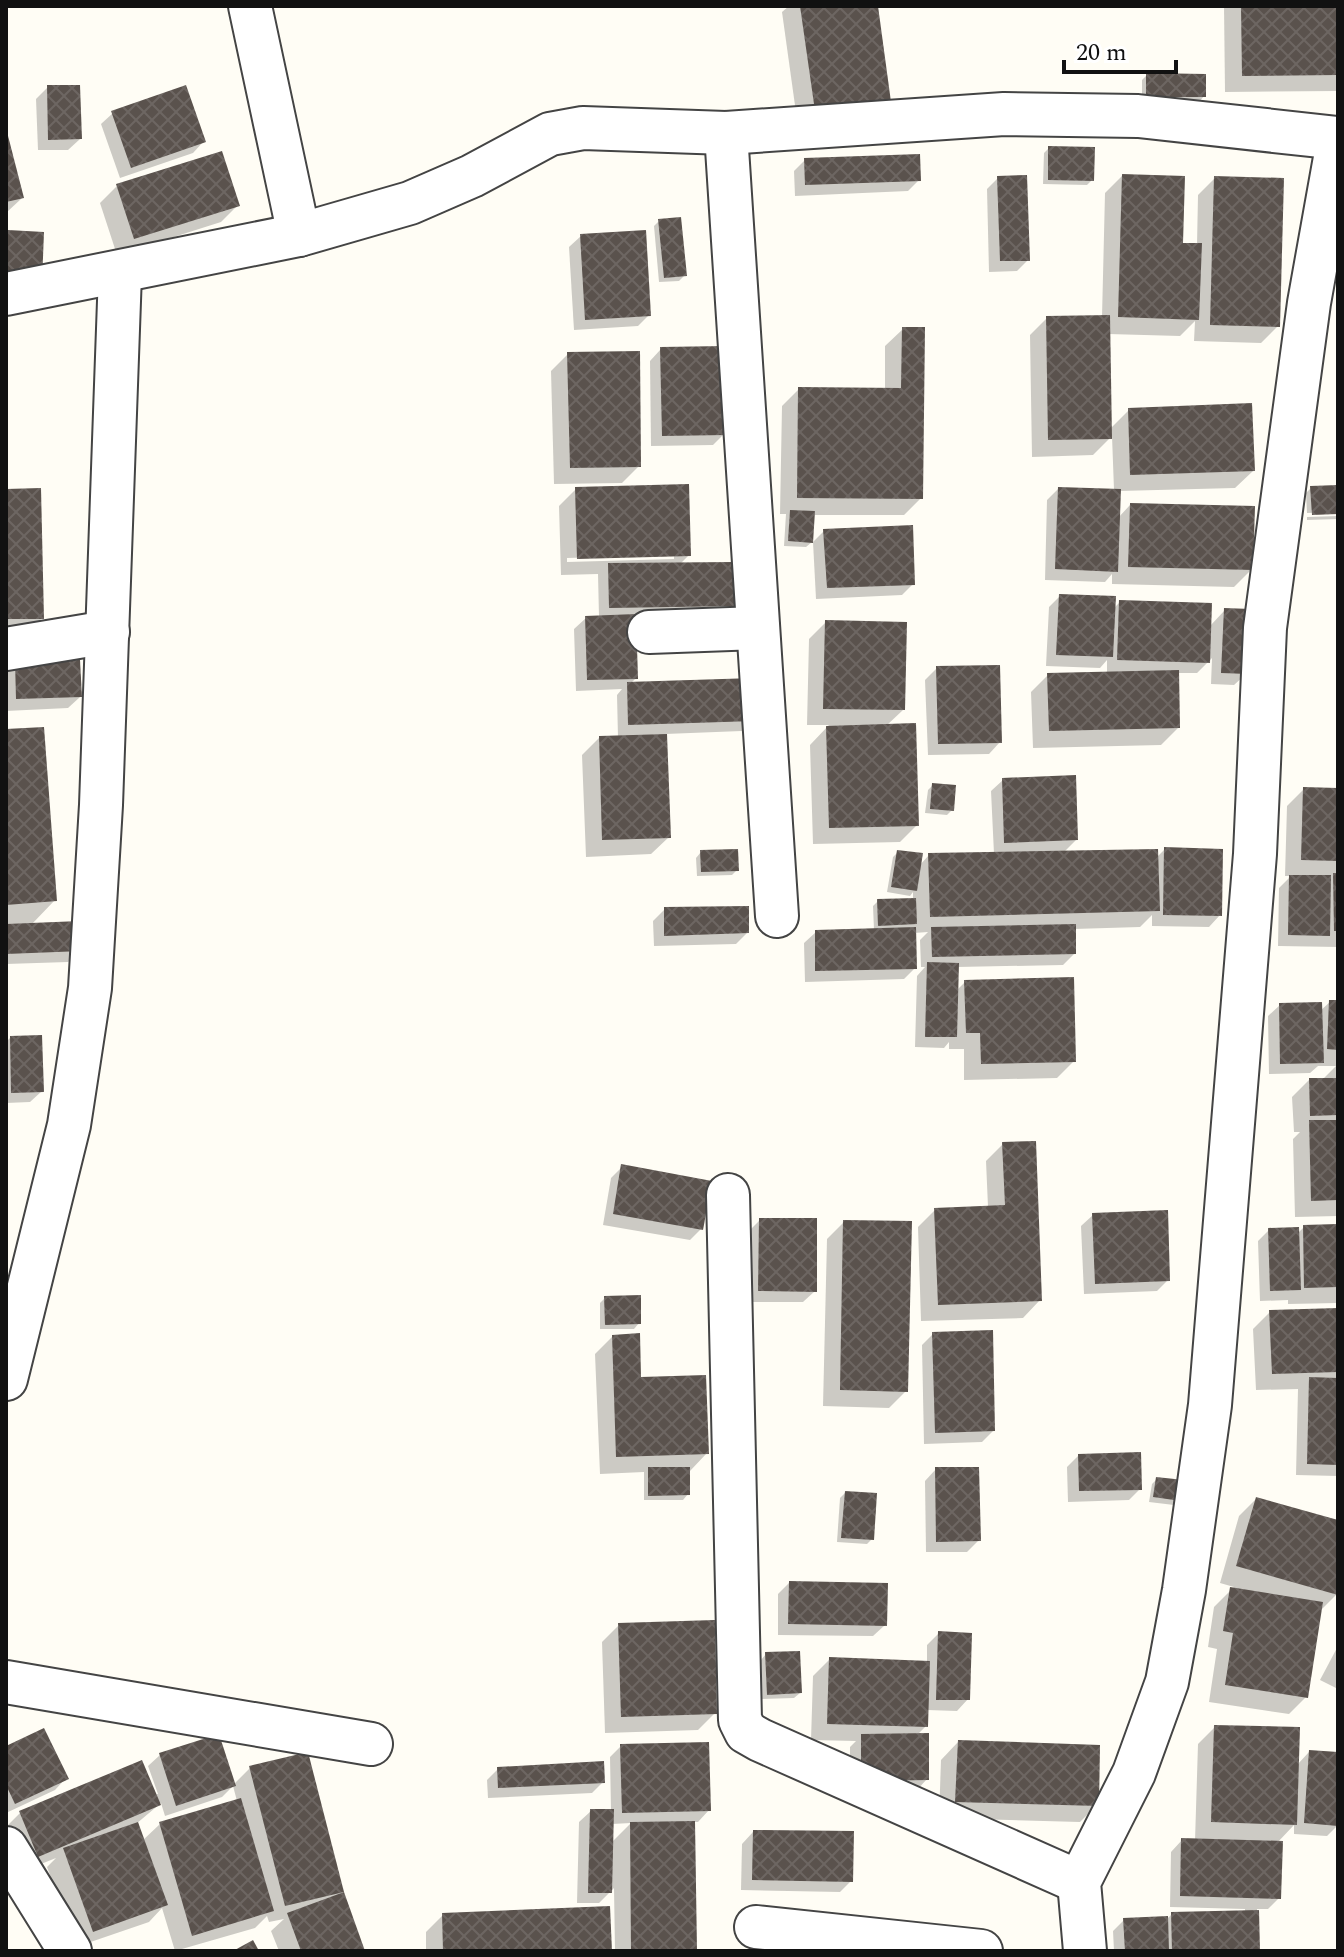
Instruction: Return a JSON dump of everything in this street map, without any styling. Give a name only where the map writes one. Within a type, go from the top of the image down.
[{"type":"street","points":[[250,6],[299,235]]},
{"type":"street","points":[[6,294],[299,235],[410,203],[472,176],[550,134],[583,128],[726,133],[1004,114],[1138,116],[1338,139],[1309,303],[1265,628],[1255,854],[1211,1389],[1184,1590],[1167,1682],[1139,1760],[1079,1882],[1085,1951]]},
{"type":"street","points":[[726,133],[777,916]]},
{"type":"street","points":[[6,1379],[69,1125],[82,1046],[95,923],[120,273]]},
{"type":"street","points":[[649,632],[758,628]]},
{"type":"street","points":[[6,649],[108,632]]},
{"type":"street","points":[[728,1195],[740,1720],[746,1732],[1079,1882]]},
{"type":"street","points":[[6,1682],[371,1744]]},
{"type":"street","points":[[6,1848],[70,1951]]},
{"type":"street","points":[[756,1927],[981,1951]]},
{"type":"building","points":[[800,6],[878,6],[891,102],[815,111]]},
{"type":"building","points":[[1241,6],[1338,6],[1338,75],[1242,76]]},
{"type":"building","points":[[1146,73],[1206,74],[1206,97],[1146,97]]},
{"type":"building","points":[[47,85],[80,85],[82,139],[48,140]]},
{"type":"building","points":[[186,85],[206,142],[131,168],[111,111]]},
{"type":"building","points":[[6,128],[24,198],[6,202]]},
{"type":"building","points":[[1048,146],[1095,147],[1094,181],[1048,180]]},
{"type":"building","points":[[222,151],[240,206],[134,239],[116,184]]},
{"type":"building","points":[[920,154],[921,181],[805,185],[804,158]]},
{"type":"building","points":[[1122,174],[1185,176],[1183,243],[1202,243],[1199,320],[1118,317]]},
{"type":"building","points":[[1027,175],[1030,261],[1000,261],[997,176]]},
{"type":"building","points":[[1214,176],[1284,178],[1280,327],[1210,325]]},
{"type":"building","points":[[681,217],[687,276],[664,278],[658,219]]},
{"type":"building","points":[[8,230],[44,232],[42,283],[6,281]]},
{"type":"building","points":[[646,230],[651,316],[585,320],[580,234]]},
{"type":"building","points":[[1110,315],[1112,439],[1048,440],[1046,316]]},
{"type":"building","points":[[902,327],[925,327],[923,499],[797,498],[798,387],[901,388]]},
{"type":"building","points":[[725,346],[726,435],[662,436],[660,347]]},
{"type":"building","points":[[640,351],[641,467],[570,468],[567,352]]},
{"type":"building","points":[[1252,403],[1255,471],[1130,475],[1128,408]]},
{"type":"building","points":[[689,484],[691,556],[577,559],[575,487]]},
{"type":"building","points":[[1338,485],[1338,514],[1312,515],[1310,486]]},
{"type":"building","points":[[1058,487],[1121,489],[1118,572],[1055,569]]},
{"type":"building","points":[[41,488],[44,619],[6,619],[6,489]]},
{"type":"building","points":[[1130,503],[1255,506],[1253,570],[1128,567]]},
{"type":"building","points":[[790,510],[815,511],[813,543],[788,541]]},
{"type":"building","points":[[913,525],[915,585],[827,588],[823,529]]},
{"type":"building","points":[[735,562],[736,606],[609,608],[608,563]]},
{"type":"building","points":[[1059,594],[1116,596],[1113,657],[1056,655]]},
{"type":"building","points":[[1119,600],[1212,603],[1210,663],[1117,660]]},
{"type":"building","points":[[1224,608],[1251,609],[1248,674],[1221,673]]},
{"type":"building","points":[[636,614],[638,679],[587,680],[585,616]]},
{"type":"building","points":[[825,620],[907,622],[905,710],[823,709]]},
{"type":"building","points":[[80,660],[82,697],[16,699],[15,661]]},
{"type":"building","points":[[1000,665],[1002,743],[938,744],[936,666]]},
{"type":"building","points":[[1179,670],[1180,728],[1049,731],[1047,673]]},
{"type":"building","points":[[754,678],[755,721],[628,725],[627,682]]},
{"type":"building","points":[[916,723],[919,826],[829,828],[826,726]]},
{"type":"building","points":[[44,727],[57,901],[6,905],[6,729]]},
{"type":"building","points":[[667,734],[671,838],[602,840],[599,736]]},
{"type":"building","points":[[1076,775],[1078,840],[1004,843],[1002,778]]},
{"type":"building","points":[[932,783],[956,785],[954,811],[930,809]]},
{"type":"building","points":[[1303,787],[1338,788],[1338,861],[1301,860]]},
{"type":"building","points":[[1164,847],[1223,849],[1222,916],[1163,915]]},
{"type":"building","points":[[738,849],[739,871],[701,872],[700,850]]},
{"type":"building","points":[[1158,849],[1160,911],[930,917],[928,853]]},
{"type":"building","points":[[897,850],[923,853],[917,891],[891,887]]},
{"type":"building","points":[[1333,873],[1338,873],[1338,931],[1334,931]]},
{"type":"building","points":[[1289,875],[1331,875],[1330,936],[1288,935]]},
{"type":"building","points":[[916,898],[917,924],[878,926],[877,899]]},
{"type":"building","points":[[749,906],[749,933],[664,936],[664,907]]},
{"type":"building","points":[[80,921],[82,951],[6,954],[6,924]]},
{"type":"building","points":[[1076,924],[1076,954],[932,957],[931,927]]},
{"type":"building","points":[[916,927],[917,969],[815,971],[815,930]]},
{"type":"building","points":[[927,962],[959,963],[957,1037],[925,1037]]},
{"type":"building","points":[[1074,977],[1076,1062],[981,1064],[980,1033],[966,1033],[964,980]]},
{"type":"building","points":[[1329,1000],[1338,1000],[1338,1050],[1327,1049]]},
{"type":"building","points":[[1322,1002],[1324,1063],[1280,1064],[1279,1003]]},
{"type":"building","points":[[42,1035],[44,1092],[11,1093],[10,1036]]},
{"type":"building","points":[[1309,1078],[1338,1078],[1338,1115],[1310,1116]]},
{"type":"building","points":[[1309,1120],[1338,1120],[1338,1200],[1311,1201]]},
{"type":"building","points":[[1036,1141],[1042,1301],[938,1305],[934,1208],[1005,1205],[1002,1142]]},
{"type":"building","points":[[621,1164],[712,1181],[703,1230],[613,1214]]},
{"type":"building","points":[[1168,1210],[1170,1281],[1095,1284],[1092,1213]]},
{"type":"building","points":[[759,1218],[817,1218],[817,1292],[758,1291]]},
{"type":"building","points":[[843,1220],[912,1221],[908,1392],[840,1390]]},
{"type":"building","points":[[1338,1224],[1338,1287],[1304,1288],[1303,1225]]},
{"type":"building","points":[[1299,1227],[1301,1290],[1270,1291],[1268,1228]]},
{"type":"building","points":[[641,1295],[641,1324],[605,1325],[604,1296]]},
{"type":"building","points":[[1338,1308],[1338,1372],[1272,1374],[1269,1310]]},
{"type":"building","points":[[993,1330],[995,1431],[935,1433],[932,1332]]},
{"type":"building","points":[[640,1333],[641,1377],[706,1375],[709,1454],[616,1457],[612,1335]]},
{"type":"building","points":[[1309,1377],[1338,1378],[1338,1465],[1307,1464]]},
{"type":"building","points":[[1141,1452],[1142,1490],[1079,1491],[1078,1454]]},
{"type":"building","points":[[648,1467],[690,1467],[690,1495],[648,1496]]},
{"type":"building","points":[[935,1467],[979,1467],[981,1541],[936,1542]]},
{"type":"building","points":[[1156,1477],[1184,1480],[1181,1501],[1153,1497]]},
{"type":"building","points":[[845,1491],[877,1493],[874,1540],[841,1538]]},
{"type":"building","points":[[1256,1497],[1338,1520],[1338,1595],[1236,1566]]},
{"type":"building","points":[[789,1581],[888,1583],[887,1626],[788,1624]]},
{"type":"building","points":[[1230,1587],[1323,1602],[1308,1698],[1225,1685],[1233,1633],[1223,1631]]},
{"type":"building","points":[[715,1620],[717,1714],[621,1717],[618,1623]]},
{"type":"building","points":[[938,1631],[972,1633],[970,1700],[936,1700]]},
{"type":"building","points":[[800,1651],[802,1693],[767,1695],[765,1652]]},
{"type":"building","points":[[829,1657],[930,1661],[928,1727],[827,1724]]},
{"type":"building","points":[[1214,1725],[1300,1727],[1297,1825],[1211,1822]]},
{"type":"building","points":[[44,1728],[69,1779],[15,1804],[6,1785],[6,1746]]},
{"type":"building","points":[[929,1733],[929,1780],[861,1781],[861,1734]]},
{"type":"building","points":[[219,1734],[236,1786],[176,1806],[159,1753]]},
{"type":"building","points":[[958,1740],[1100,1745],[1099,1806],[955,1802]]},
{"type":"building","points":[[709,1742],[711,1811],[622,1813],[620,1744]]},
{"type":"building","points":[[1309,1750],[1338,1752],[1338,1826],[1304,1823]]},
{"type":"building","points":[[308,1752],[344,1892],[285,1906],[249,1766]]},
{"type":"building","points":[[142,1760],[161,1805],[38,1857],[19,1811]]},
{"type":"building","points":[[604,1761],[605,1783],[498,1788],[497,1767]]},
{"type":"building","points":[[241,1798],[274,1911],[192,1936],[159,1822]]},
{"type":"building","points":[[590,1809],[614,1809],[612,1893],[588,1893]]},
{"type":"building","points":[[695,1821],[697,1951],[631,1951],[630,1822]]},
{"type":"building","points":[[138,1822],[168,1905],[93,1932],[63,1848]]},
{"type":"building","points":[[753,1830],[854,1831],[853,1882],[752,1880]]},
{"type":"building","points":[[1181,1838],[1283,1841],[1281,1899],[1180,1896]]},
{"type":"building","points":[[344,1892],[365,1951],[301,1951],[287,1913]]},
{"type":"building","points":[[610,1906],[612,1951],[443,1951],[442,1913]]},
{"type":"building","points":[[1259,1910],[1260,1951],[1172,1951],[1171,1912]]},
{"type":"building","points":[[1168,1916],[1169,1951],[1125,1951],[1123,1918]]},
{"type":"building","points":[[253,1940],[259,1951],[233,1951]]}]
